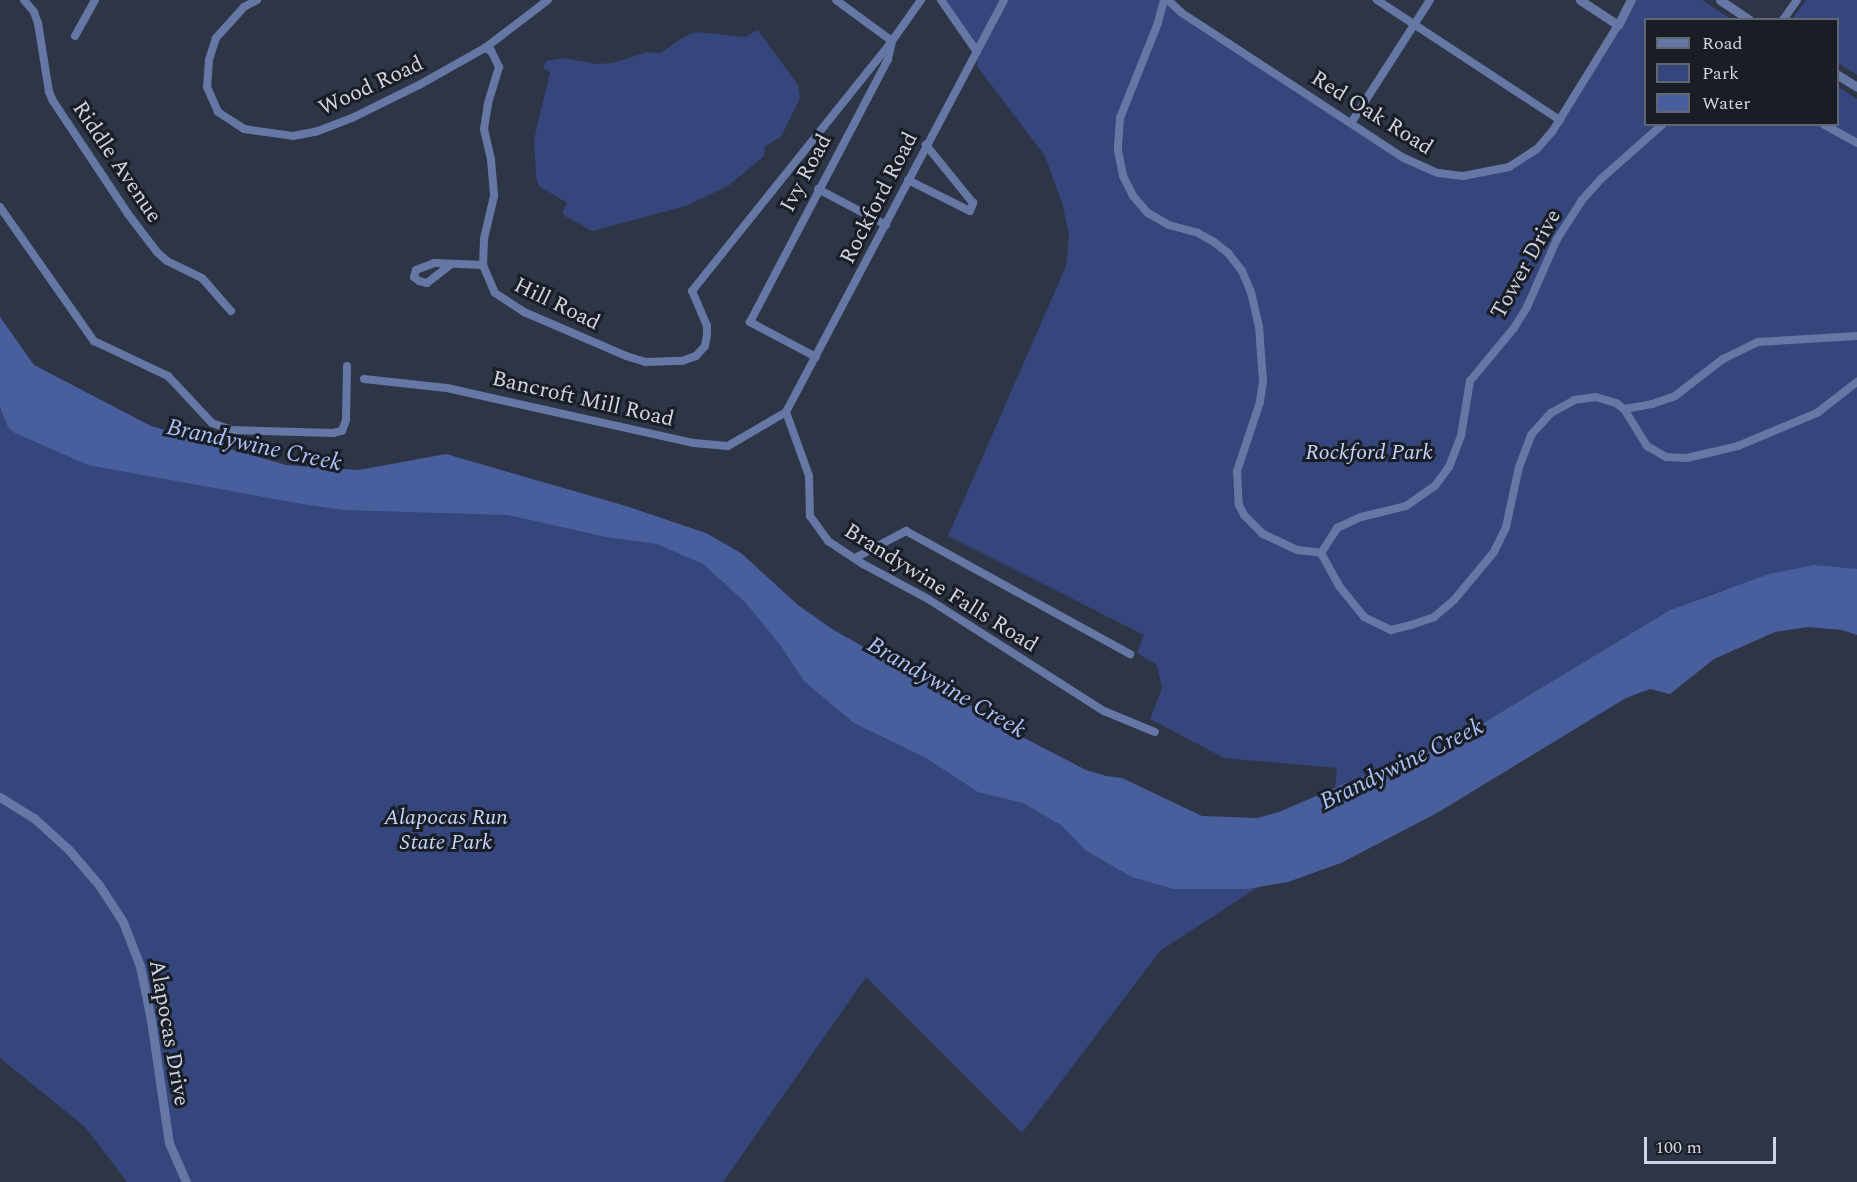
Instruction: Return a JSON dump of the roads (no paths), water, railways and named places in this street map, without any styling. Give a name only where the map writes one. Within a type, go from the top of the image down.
[{"type":"street","name":"Riddle Avenue","points":[[24,0],[34,12],[38,23],[49,92],[121,204],[157,252],[167,261],[202,278],[231,311]]},
{"type":"street","points":[[75,36],[95,0]]},
{"type":"street","name":"Wood Road","points":[[257,0],[244,7],[216,38],[209,60],[207,87],[218,112],[244,129],[293,136],[318,131],[354,117],[419,85],[485,48],[548,0]]},
{"type":"street","points":[[836,0],[892,41],[921,0]]},
{"type":"street","points":[[941,0],[977,52]]},
{"type":"street","name":"Rockford Road","points":[[786,412],[1004,0]]},
{"type":"street","points":[[1166,0],[1120,117],[1118,150],[1123,176],[1133,196],[1148,213],[1169,225],[1198,233],[1214,242],[1228,253],[1242,271],[1251,292],[1259,326],[1263,382],[1260,402],[1237,471],[1239,505],[1244,515],[1263,534],[1298,550],[1322,553],[1339,586],[1364,617],[1391,630],[1434,617],[1454,600],[1494,552],[1506,527],[1523,456],[1531,435],[1551,413],[1574,400],[1596,397],[1616,403],[1624,409],[1647,446],[1666,457],[1687,458],[1738,446],[1817,413],[1857,382]]},
{"type":"street","name":"Red Oak Road","points":[[1166,0],[1182,13],[1414,163],[1438,172],[1463,176],[1486,173],[1519,161],[1545,141],[1618,25]]},
{"type":"street","points":[[1377,0],[1560,120]]},
{"type":"street","points":[[1351,123],[1430,0]]},
{"type":"street","points":[[1580,0],[1618,25],[1631,0]]},
{"type":"street","points":[[1720,0],[1747,18]]},
{"type":"street","points":[[1784,18],[1797,0]]},
{"type":"street","name":"Hill Road","points":[[485,48],[491,51],[499,67],[488,104],[484,129],[492,169],[494,196],[484,239],[483,265],[495,293],[524,312],[626,356],[646,362],[682,361],[696,356],[705,346],[707,326],[692,291],[892,41]]},
{"type":"street","name":"Ivy Road","points":[[816,357],[750,322],[888,59],[892,41]]},
{"type":"street","points":[[1839,76],[1857,87]]},
{"type":"street","name":"Tower Drive","points":[[1322,553],[1337,528],[1361,517],[1406,506],[1435,486],[1449,466],[1461,436],[1470,381],[1514,328],[1527,307],[1557,239],[1582,200],[1602,178],[1661,126]]},
{"type":"street","points":[[1827,126],[1857,142]]},
{"type":"street","points":[[908,180],[970,211],[973,203],[926,145]]},
{"type":"street","points":[[818,189],[886,225]]},
{"type":"street","points":[[0,207],[94,341],[168,376],[212,423],[231,430],[333,434],[342,430],[346,420],[347,366]]},
{"type":"street","points":[[450,265],[483,265]]},
{"type":"street","points":[[1624,409],[1652,404],[1675,396],[1723,359],[1758,342],[1857,336]]},
{"type":"street","name":"Bancroft Mill Road","points":[[364,379],[447,388],[694,443],[728,446],[786,412]]},
{"type":"street","name":"Brandywine Falls Road","points":[[786,412],[809,476],[810,516],[828,541],[928,599],[1104,711],[1155,732]]},
{"type":"street","points":[[855,558],[906,531],[1130,654]]},
{"type":"street","name":"Alapocas Drive","points":[[0,797],[34,818],[69,850],[99,885],[123,922],[140,966],[151,1020],[169,1143],[178,1170],[186,1182]]},
{"type":"water","name":"Brandywine Creek","points":[[0,317],[34,365],[151,426],[286,465],[359,470],[446,454],[626,506],[706,533],[741,553],[798,605],[832,629],[885,659],[952,692],[995,723],[1086,770],[1122,778],[1202,816],[1257,818],[1279,812],[1374,771],[1442,748],[1670,610],[1769,574],[1814,565],[1857,569],[1857,635],[1842,630],[1808,627],[1775,632],[1714,659],[1670,694],[1650,689],[1626,698],[1437,813],[1341,863],[1288,882],[1247,889],[1174,889],[1132,877],[1085,850],[1061,825],[1023,803],[978,792],[926,758],[854,723],[804,681],[781,646],[745,602],[703,564],[657,544],[606,537],[508,515],[343,510],[302,504],[88,465],[15,433],[8,427],[0,407]]},
{"type":"park label","name":"Rockford Park","points":[[1369,453]]},
{"type":"park label","name":"Alapocas Run State Park","points":[[446,830]]}]
